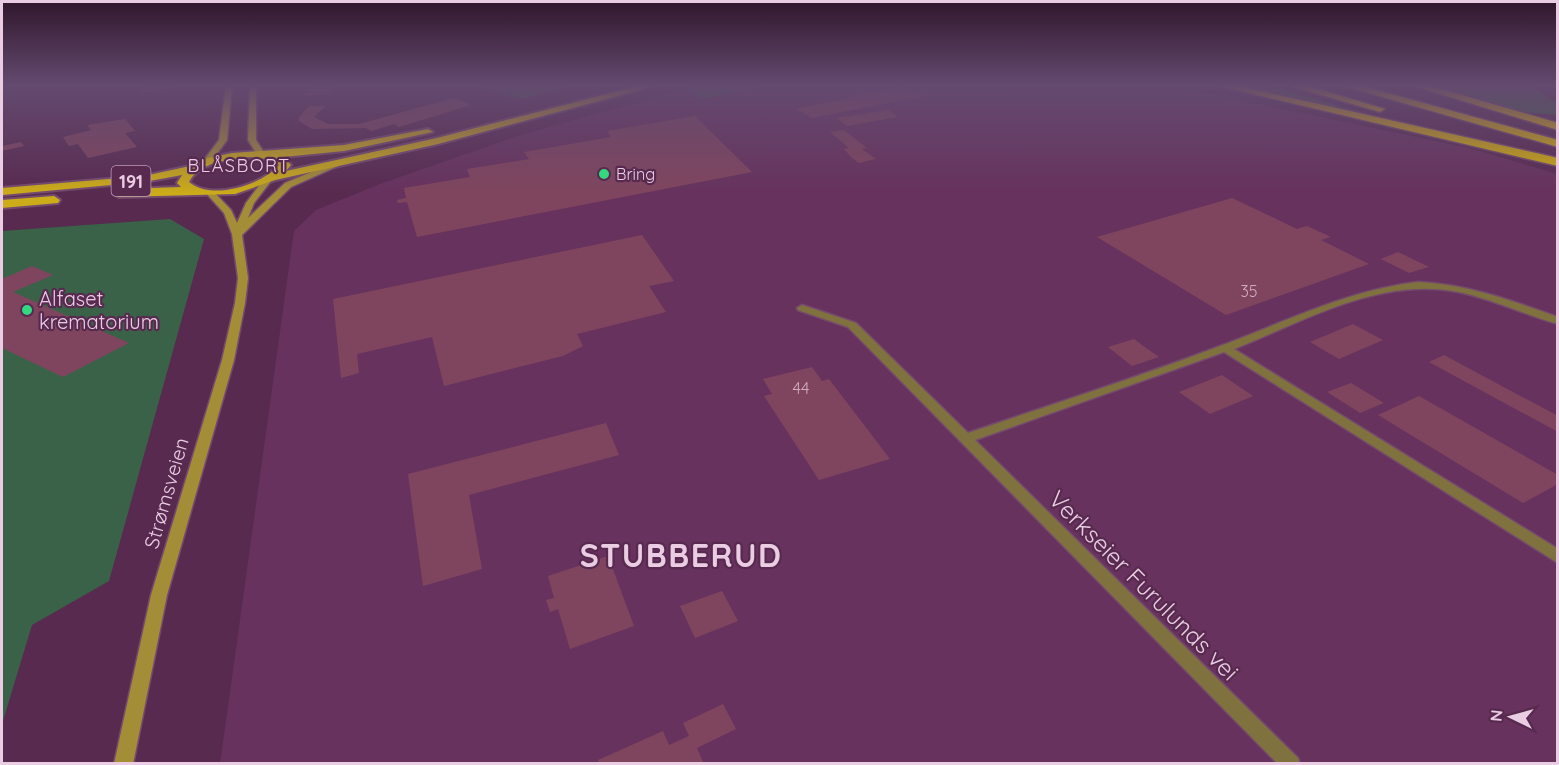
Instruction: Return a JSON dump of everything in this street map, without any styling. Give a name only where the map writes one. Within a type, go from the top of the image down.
[{"type":"highway","points":[[467,122],[396,139],[333,149],[227,158],[201,166],[189,173],[183,183],[191,190],[210,193],[246,189],[272,179],[513,122]]},
{"type":"highway","points":[[1380,122],[1557,162]]},
{"type":"highway","points":[[1418,122],[1557,162]]},
{"type":"highway","points":[[1477,122],[1557,144]]},
{"type":"highway","points":[[1536,122],[1557,128]]},
{"type":"highway","points":[[264,155],[283,160],[285,165],[272,179]]},
{"type":"highway","name":"191","points":[[2,192],[136,180],[201,166]]},
{"type":"highway","name":"191","points":[[2,204],[143,191],[191,190]]},
{"type":"main road","points":[[201,166],[223,140],[225,122]]},
{"type":"main road","points":[[252,122],[252,140],[264,155]]},
{"type":"main road","points":[[237,234],[288,185],[349,160]]},
{"type":"main road","points":[[237,234],[250,204],[272,179]]},
{"type":"main road","name":"Strømsveien","points":[[123,764],[159,595],[238,316],[243,278],[237,234],[228,212],[210,193]]},
{"type":"street","points":[[966,438],[1225,348],[1362,296],[1416,285],[1461,288],[1557,321]]},
{"type":"street","name":"Verkseier Furulunds vei","points":[[802,308],[852,325],[1291,764]]},
{"type":"street","points":[[1225,348],[1557,557]]},
{"type":"shaded area","points":[[568,122],[1343,122],[1469,148],[1557,174],[1557,763],[220,764],[294,231],[316,210],[380,184],[514,137]]},
{"type":"green space","points":[[170,219],[204,239],[109,581],[32,625],[2,724],[2,231]]},
{"type":"building","points":[[127,122],[135,131],[125,133],[137,147],[88,158],[78,144],[69,146],[63,137],[91,130],[87,125]]},
{"type":"building","points":[[300,122],[323,122],[328,124],[359,124],[367,122],[416,122],[399,127],[394,124],[371,131],[366,128],[312,129]]},
{"type":"building","name":"Bring","points":[[662,122],[701,122],[752,172],[417,237],[407,202],[398,203],[397,200],[406,198],[404,188],[470,177],[467,169],[529,159],[524,152],[611,137],[607,131]]},
{"type":"building","points":[[842,122],[871,122],[847,126]]},
{"type":"building","points":[[844,130],[867,148],[862,149],[876,159],[859,163],[851,157],[844,149],[849,148],[830,132]]},
{"type":"building","points":[[21,142],[24,146],[2,151],[2,146]]},
{"type":"building","points":[[1232,198],[1297,229],[1307,226],[1331,237],[1321,240],[1369,264],[1226,315],[1097,237]]},
{"type":"building","points":[[642,235],[674,281],[649,286],[666,312],[577,334],[583,346],[563,356],[444,386],[432,337],[357,354],[359,373],[341,378],[333,299]]},
{"type":"building","points":[[1398,252],[1429,267],[1409,273],[1381,259]]},
{"type":"building","name":"Alfaset krematorium","points":[[32,266],[53,275],[13,292],[129,343],[63,377],[2,348],[2,279]]},
{"type":"building","points":[[1353,324],[1383,340],[1339,359],[1310,342]]},
{"type":"building","points":[[1134,339],[1159,357],[1132,366],[1108,347]]},
{"type":"building","points":[[1444,355],[1558,416],[1558,432],[1429,362]]},
{"type":"building","points":[[812,367],[822,381],[829,379],[890,459],[819,480],[764,396],[772,394],[763,379]]},
{"type":"building","points":[[1222,375],[1253,396],[1210,414],[1179,392]]},
{"type":"building","points":[[1351,383],[1384,403],[1360,413],[1327,392]]},
{"type":"building","points":[[1419,396],[1558,475],[1558,484],[1523,503],[1378,415]]},
{"type":"building","points":[[606,423],[619,455],[469,495],[482,569],[423,586],[408,474]]},
{"type":"building","points":[[608,556],[634,626],[570,649],[558,609],[550,612],[546,600],[554,598],[548,576]]},
{"type":"building","points":[[722,591],[738,621],[695,638],[680,606]]},
{"type":"building","points":[[723,704],[736,729],[697,748],[704,764],[599,764],[598,760],[663,731],[669,745],[689,736],[683,723]]},
{"type":"place","name":"Bring","points":[[604,174]]},
{"type":"place","name":"Alfaset krematorium","points":[[27,310]]},
{"type":"district","name":"BLÅSBORT","points":[[239,165]]},
{"type":"district","name":"STUBBERUD","points":[[681,555]]}]
